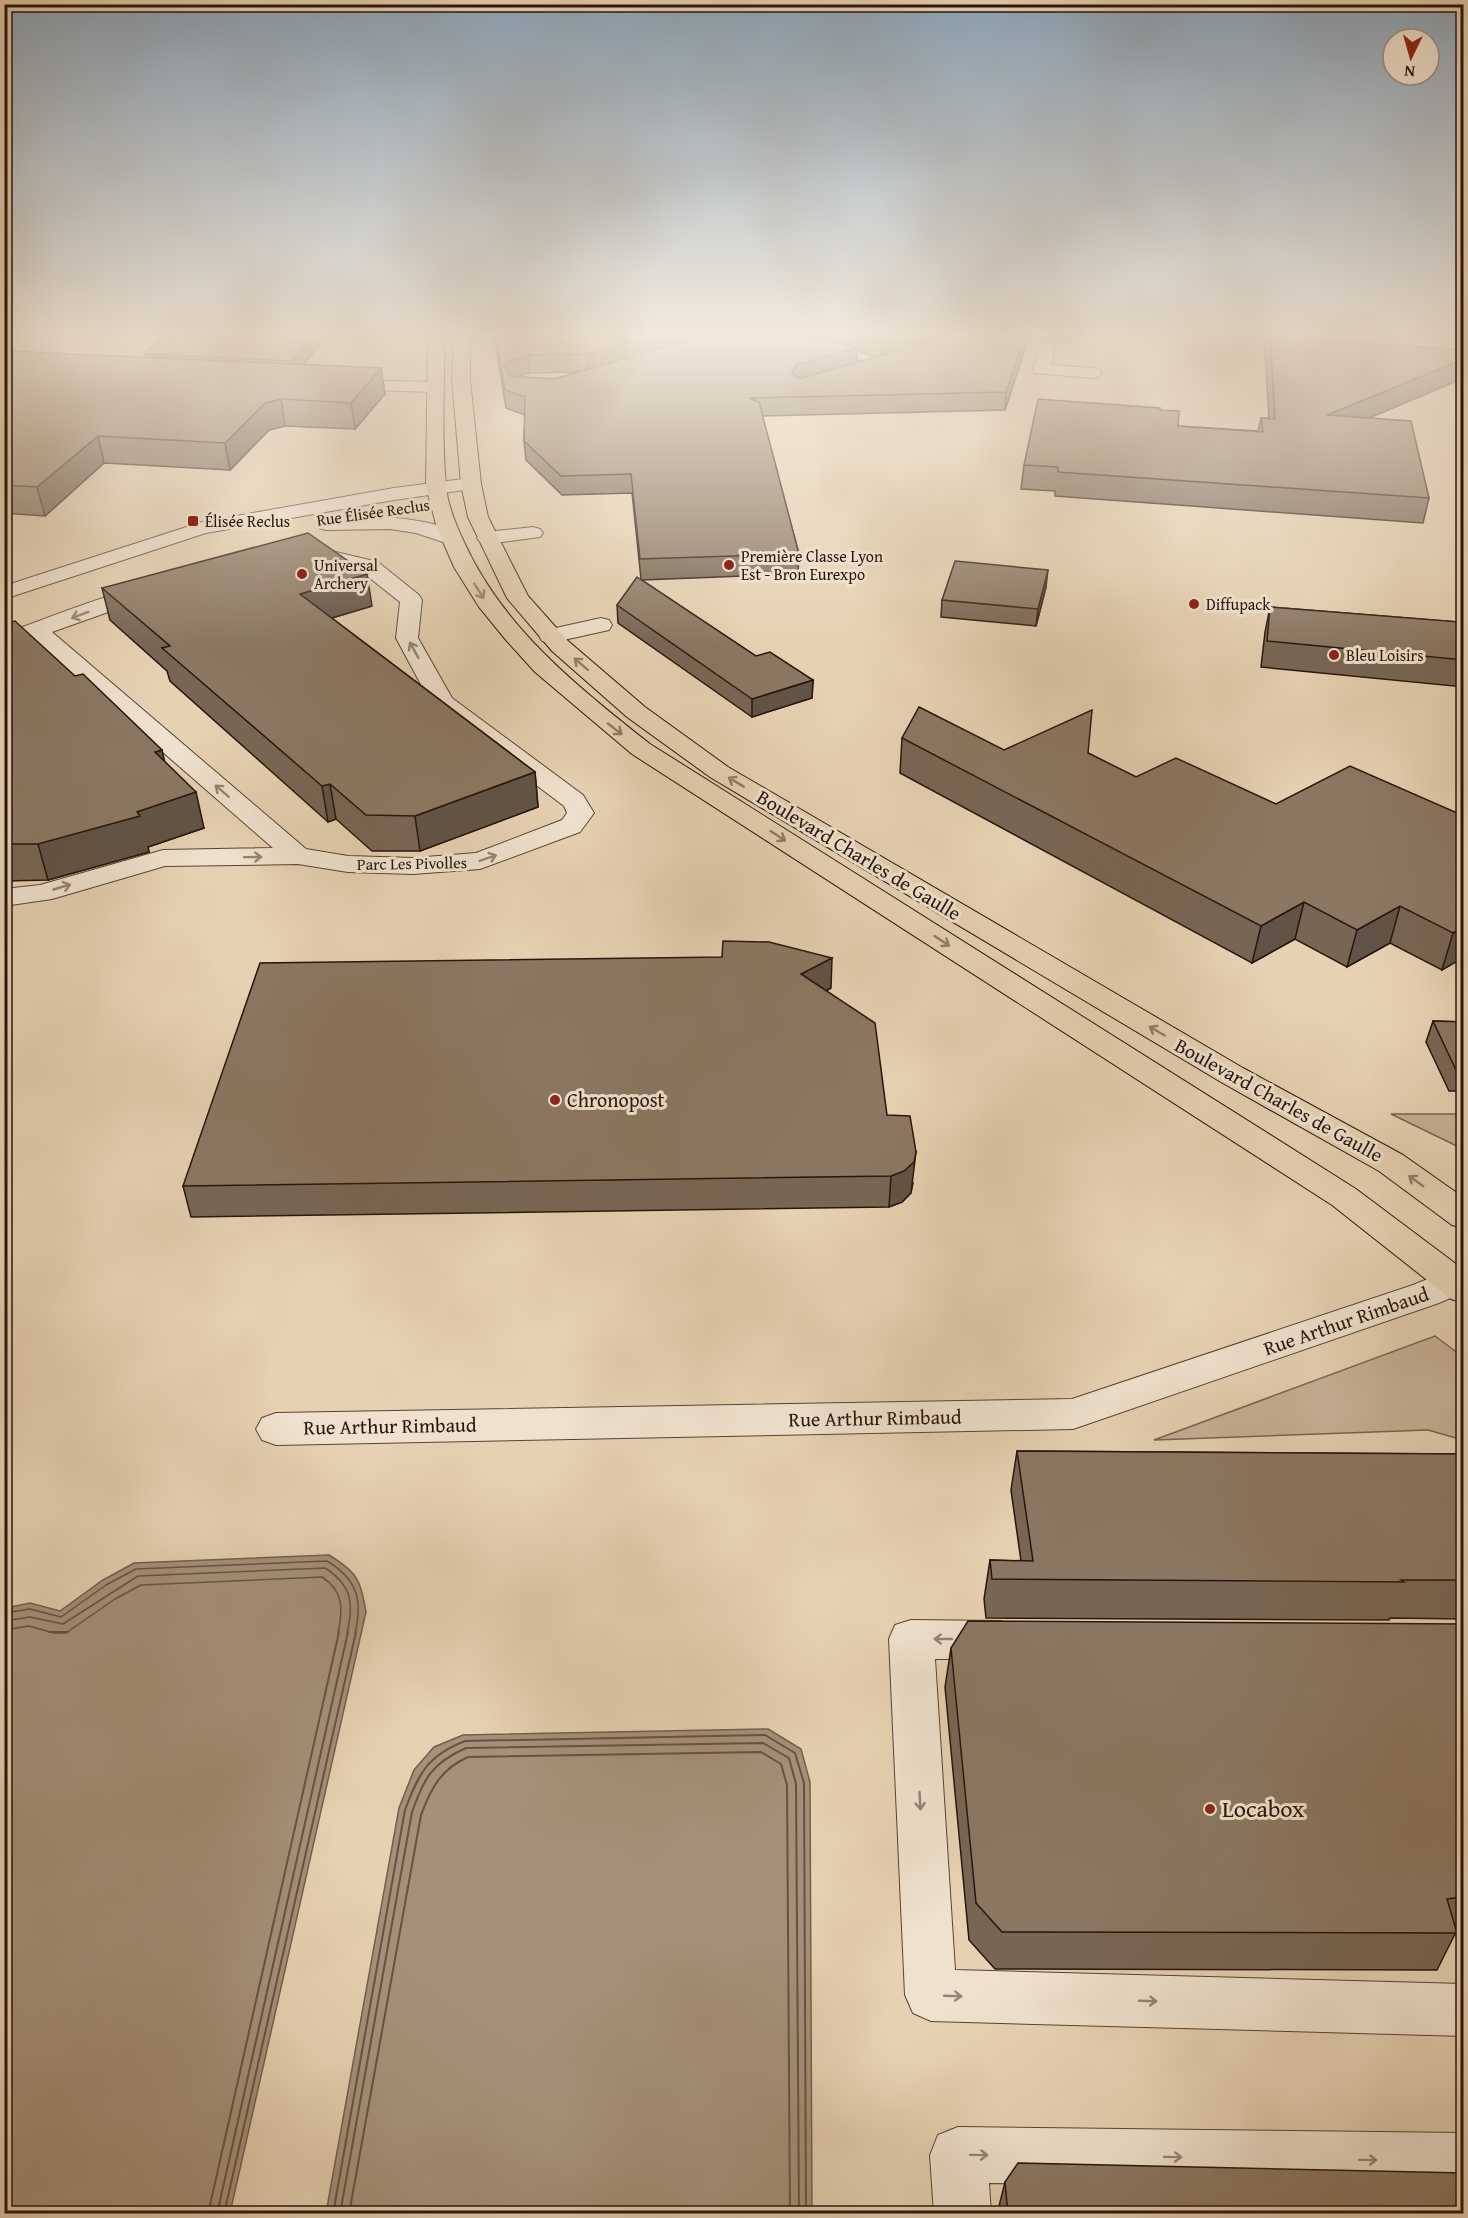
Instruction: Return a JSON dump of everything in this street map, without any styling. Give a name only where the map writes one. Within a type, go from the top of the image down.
[{"type":"main road","name":"Boulevard Charles de Gaulle","points":[[437,439],[438,495],[464,568],[494,615],[575,698],[641,748],[1344,1197],[1458,1286]]},
{"type":"main road","name":"Boulevard Charles de Gaulle","points":[[467,439],[472,491],[478,517],[518,598],[550,636],[636,712],[719,772],[1211,1063],[1391,1163],[1464,1216]]},
{"type":"street","name":"Rue Élisée Reclus","points":[[4,593],[202,528],[472,491]]},
{"type":"street","name":"Rue Élisée Reclus","points":[[105,559],[202,537],[438,495]]},
{"type":"street","name":"Rue Élisée Reclus","points":[[202,537],[351,521],[380,521],[402,523],[452,539]]},
{"type":"street","points":[[487,538],[533,533]]},
{"type":"street","name":"Parc Les Pivolles","points":[[4,898],[42,893],[163,858],[298,856],[348,864],[413,866],[480,861],[571,826],[580,813],[574,801],[442,702],[407,638],[411,600],[370,567],[319,554],[289,558]]},
{"type":"street","points":[[4,642],[120,600],[166,588]]},
{"type":"street","points":[[550,636],[601,625]]},
{"type":"street","points":[[37,631],[298,856]]},
{"type":"street","name":"Rue Arthur Rimbaud","points":[[276,1429],[1073,1414],[1426,1294],[1458,1286]]},
{"type":"street","points":[[1040,1640],[911,1639],[931,1995],[1464,2010]]},
{"type":"street","points":[[963,2214],[958,2155],[1464,2161]]},
{"type":"shaded area","points":[[1391,1114],[1463,1114],[1463,1149]]},
{"type":"shaded area","points":[[1435,1336],[1463,1357],[1463,1440],[1428,1430],[1154,1440]]},
{"type":"water","points":[[329,1555],[352,1572],[356,1578],[362,1592],[366,1612],[230,2213],[5,2213],[5,1608],[30,1603],[60,1611],[103,1580],[134,1563]]},
{"type":"water","points":[[768,1729],[801,1749],[810,1782],[812,2213],[326,2213],[399,1808],[414,1770],[434,1747],[463,1735]]},
{"type":"building","points":[[4,439],[95,439],[37,487],[4,485]]},
{"type":"building","points":[[143,439],[229,439],[225,443]]},
{"type":"building","points":[[524,439],[769,439],[799,554],[640,559],[631,474],[561,476]]},
{"type":"building","points":[[1030,439],[1415,439],[1429,498],[1058,472],[1058,467],[1024,465]]},
{"type":"building","points":[[308,533],[367,574],[300,594],[535,772],[415,816],[366,815],[330,784],[322,786],[162,648],[170,646],[102,588]]},
{"type":"building","points":[[955,561],[1048,570],[1038,609],[942,600]]},
{"type":"building","points":[[637,577],[756,656],[770,652],[813,680],[752,699],[617,605]]},
{"type":"building","points":[[1270,607],[1464,621],[1464,660],[1267,641]]},
{"type":"building","points":[[15,621],[75,676],[83,674],[162,750],[155,752],[196,792],[137,812],[140,816],[38,844],[4,844],[4,624]]},
{"type":"building","points":[[919,707],[1004,750],[1092,710],[1088,753],[1136,777],[1176,758],[1276,804],[1350,766],[1464,816],[1464,927],[1453,933],[1400,906],[1357,930],[1304,902],[1261,926],[902,738]]},
{"type":"building","name":"Chronopost","points":[[723,941],[769,942],[832,958],[801,974],[875,1023],[887,1115],[910,1116],[916,1152],[914,1162],[904,1171],[891,1176],[183,1186],[260,963],[722,957]]},
{"type":"building","points":[[1433,1021],[1464,1022],[1464,1070],[1456,1070]]},
{"type":"building","points":[[1017,1451],[1464,1454],[1464,1580],[1401,1580],[1404,1582],[992,1579],[990,1560],[1033,1561]]},
{"type":"building","name":"Locabox","points":[[968,1621],[1464,1624],[1464,1897],[1447,1899],[1457,1933],[1002,1932],[976,1903],[951,1648]]},
{"type":"building","points":[[1018,2163],[1464,2173],[1464,2214],[1008,2214],[1005,2182]]},
{"type":"place","name":"Élisée Reclus","points":[[193,521]]},
{"type":"place","name":"Première Classe Lyon Est - Bron Eurexpo","points":[[729,565]]},
{"type":"place","name":"Universal Archery","points":[[302,574]]},
{"type":"place","name":"Diffupack","points":[[1194,604]]},
{"type":"place","name":"Bleu Loisirs","points":[[1334,655]]},
{"type":"place","name":"Chronopost","points":[[555,1100]]},
{"type":"place","name":"Locabox","points":[[1210,1809]]}]
